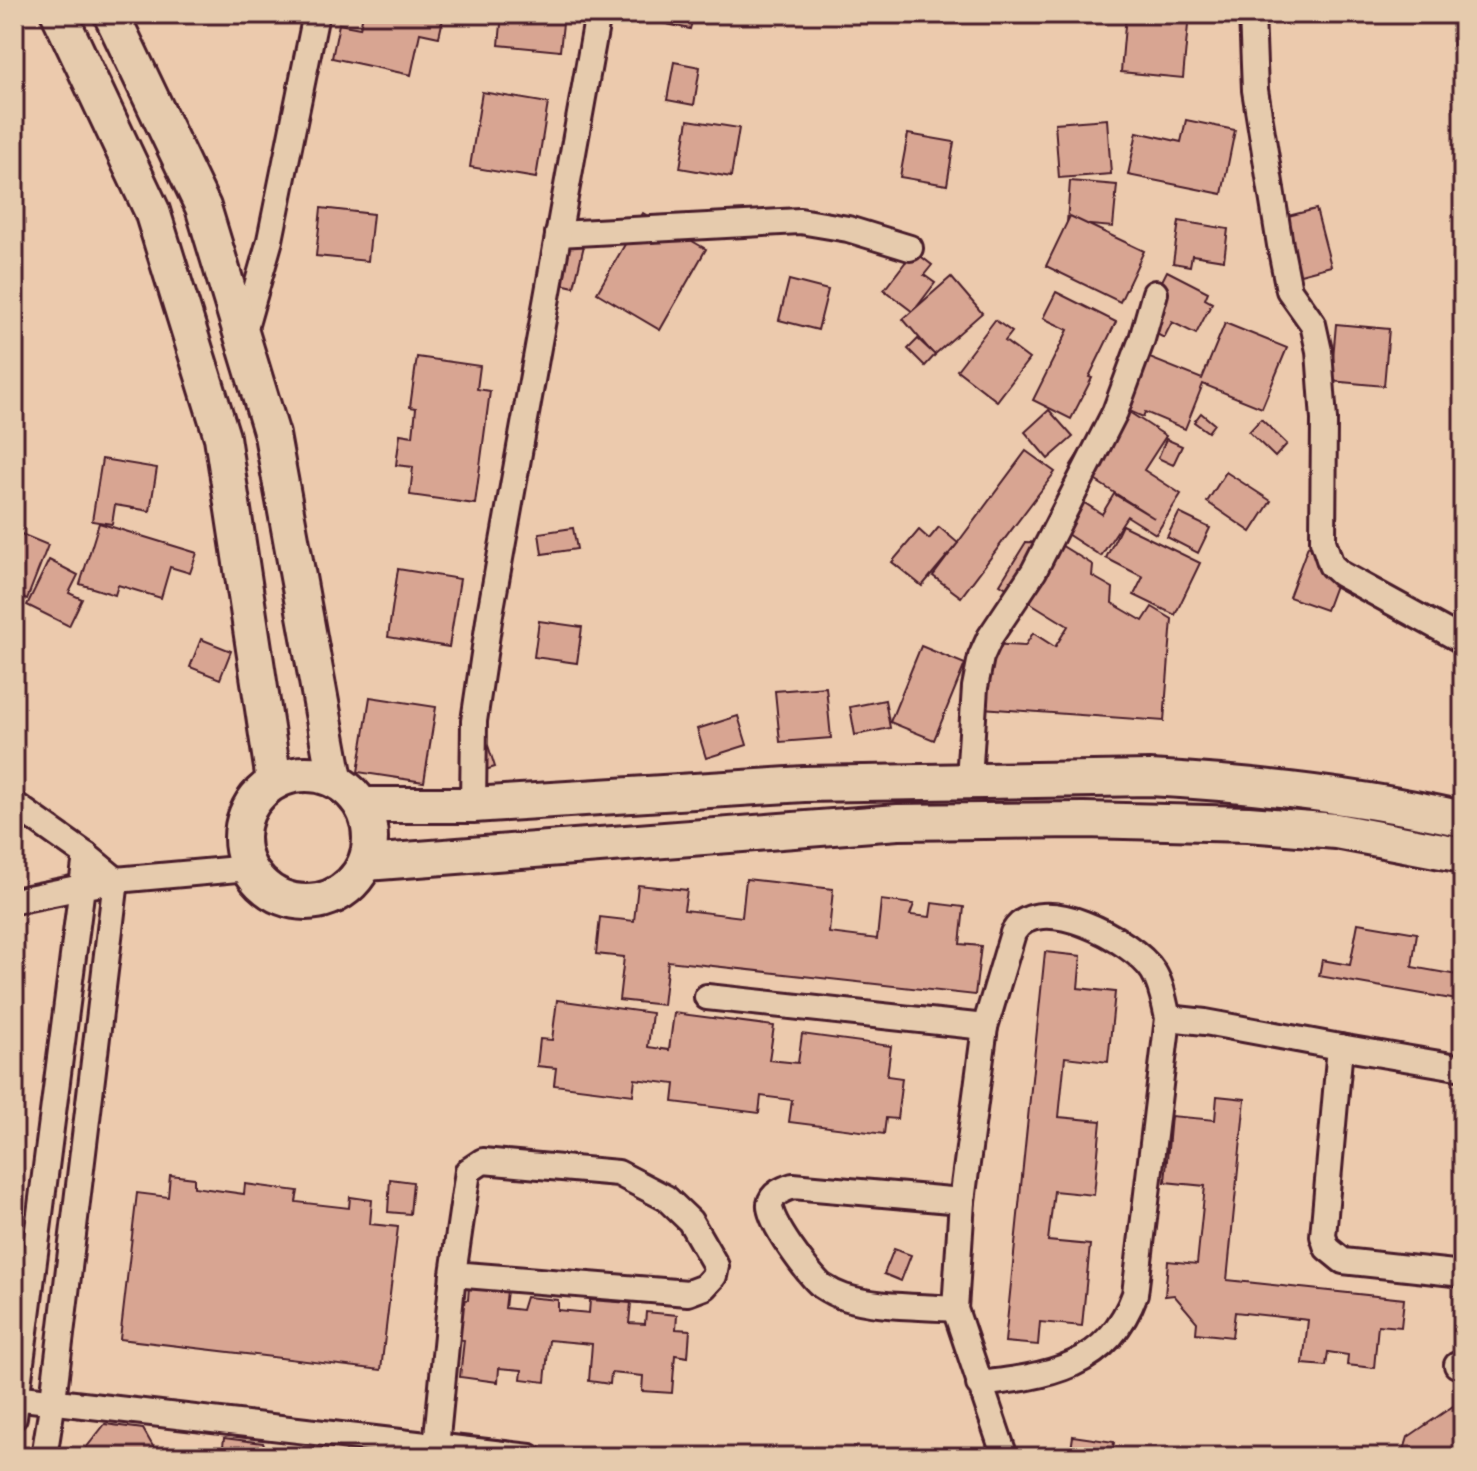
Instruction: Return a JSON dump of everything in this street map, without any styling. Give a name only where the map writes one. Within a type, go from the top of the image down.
[{"type":"street","points":[[59,14],[152,211],[222,437],[274,781]]},
{"type":"street","points":[[111,14],[203,207],[243,335],[272,435],[335,779]]},
{"type":"street","points":[[243,335],[270,240],[316,14]]},
{"type":"street","points":[[473,805],[474,721],[490,614],[598,14]]},
{"type":"street","points":[[1252,14],[1255,90],[1280,245],[1289,290],[1313,324],[1319,351],[1324,420],[1323,541],[1326,555],[1341,574],[1463,641]]},
{"type":"street","points":[[558,234],[800,221],[848,229],[910,248]]},
{"type":"street","points":[[969,779],[973,712],[981,657],[990,637],[1034,571],[1115,412],[1155,293]]},
{"type":"street","points":[[315,773],[335,779],[362,805],[369,824],[370,844],[366,863],[356,879],[343,891],[327,899],[291,901],[274,894],[260,883],[249,868],[241,830],[247,810],[258,794],[274,781],[294,774],[315,773]]},
{"type":"street","points":[[362,805],[473,805],[804,784],[1150,778],[1205,781],[1409,807],[1463,819]]},
{"type":"street","points":[[14,804],[116,880]]},
{"type":"street","points":[[366,863],[898,822],[991,821],[1248,824],[1336,831],[1463,855]]},
{"type":"street","points":[[86,855],[15,1404],[53,1400],[530,1457]]},
{"type":"street","points":[[14,901],[116,880],[249,868]]},
{"type":"street","points":[[44,1457],[116,880]]},
{"type":"street","points":[[979,1384],[1023,1379],[1071,1367],[1110,1340],[1127,1316],[1135,1294],[1168,1018],[1162,992],[1152,970],[1105,932],[1065,917],[1027,919],[1018,924],[1013,933],[985,1027],[962,1201],[955,1309],[979,1384],[1005,1457]]},
{"type":"street","points":[[707,997],[985,1027]]},
{"type":"street","points":[[1168,1018],[1463,1068]]},
{"type":"street","points":[[1340,1047],[1323,1236],[1327,1248],[1343,1261],[1463,1274]]},
{"type":"street","points":[[436,1447],[453,1274],[468,1171],[483,1161],[618,1173],[639,1182],[666,1198],[690,1221],[716,1266],[714,1276],[704,1287],[688,1293],[453,1274]]},
{"type":"street","points":[[955,1309],[864,1301],[843,1297],[822,1286],[780,1232],[772,1217],[770,1203],[775,1195],[793,1186],[962,1201]]},
{"type":"building","points":[[363,14],[420,14],[443,19],[439,37],[420,33],[411,75],[332,58],[339,24],[360,28]]},
{"type":"building","points":[[502,14],[564,14],[560,51],[499,45]]},
{"type":"building","points":[[640,14],[694,14],[690,29],[639,18]]},
{"type":"building","points":[[1126,14],[1189,14],[1183,78],[1121,72]]},
{"type":"building","points":[[674,62],[700,67],[694,105],[667,100]]},
{"type":"building","points":[[482,92],[548,103],[536,178],[470,167]]},
{"type":"building","points":[[1107,119],[1111,174],[1059,178],[1055,123]]},
{"type":"building","points":[[688,120],[739,128],[731,177],[680,168]]},
{"type":"building","points":[[1186,120],[1235,130],[1222,194],[1128,175],[1137,132],[1181,142]]},
{"type":"building","points":[[908,134],[954,142],[947,185],[900,177]]},
{"type":"building","points":[[1070,181],[1117,185],[1113,227],[1067,223]]},
{"type":"building","points":[[321,208],[373,214],[368,261],[316,256]]},
{"type":"building","points":[[1316,209],[1331,266],[1285,278],[1274,235],[1292,231],[1288,216]]},
{"type":"building","points":[[643,213],[706,249],[660,330],[597,293]]},
{"type":"building","points":[[1070,216],[1144,251],[1120,302],[1046,266]]},
{"type":"building","points":[[1179,221],[1228,229],[1224,260],[1192,255],[1190,266],[1173,263]]},
{"type":"building","points":[[560,230],[586,237],[574,287],[548,281]]},
{"type":"building","points":[[914,251],[932,265],[924,275],[935,283],[913,312],[884,290]]},
{"type":"building","points":[[1167,271],[1208,292],[1205,299],[1212,303],[1196,334],[1172,322],[1164,338],[1140,325]]},
{"type":"building","points":[[951,277],[982,313],[934,355],[903,319]]},
{"type":"building","points":[[789,280],[828,290],[818,330],[779,320]]},
{"type":"building","points":[[1056,292],[1116,322],[1071,419],[1033,400],[1068,330],[1043,318]]},
{"type":"building","points":[[995,320],[1012,332],[1005,341],[1029,359],[997,401],[957,370]]},
{"type":"building","points":[[1225,323],[1287,348],[1262,408],[1203,384],[1185,429],[1145,412],[1143,417],[1109,402],[1130,350],[1202,379]]},
{"type":"building","points":[[1336,324],[1389,329],[1384,386],[1331,381]]},
{"type":"building","points":[[918,339],[935,355],[925,366],[908,349]]},
{"type":"building","points":[[417,357],[480,366],[477,389],[490,391],[475,504],[410,495],[413,467],[396,465],[400,434],[413,436],[416,408],[410,407]]},
{"type":"building","points":[[1112,401],[1166,436],[1144,470],[1181,494],[1156,534],[1127,516],[1101,556],[1056,527],[1075,497],[1102,514],[1114,494],[1154,518],[1071,465]]},
{"type":"building","points":[[1049,410],[1073,437],[1048,459],[1025,432]]},
{"type":"building","points":[[1201,413],[1214,424],[1208,432],[1194,422]]},
{"type":"building","points":[[1261,419],[1287,444],[1275,457],[1249,432]]},
{"type":"building","points":[[1166,439],[1182,446],[1173,465],[1158,458]]},
{"type":"building","points":[[1026,451],[1055,472],[961,597],[933,576]]},
{"type":"building","points":[[102,459],[157,468],[150,511],[115,505],[112,524],[92,521]]},
{"type":"building","points":[[1226,472],[1271,501],[1251,532],[1207,502]]},
{"type":"building","points":[[1179,513],[1210,528],[1198,553],[1167,537]]},
{"type":"building","points":[[99,523],[197,553],[190,573],[170,567],[161,598],[118,585],[115,595],[80,584]]},
{"type":"building","points":[[1122,525],[1200,563],[1175,615],[1134,595],[1143,577],[1106,558]]},
{"type":"building","points":[[939,527],[958,543],[922,586],[892,562],[919,530],[929,539]]},
{"type":"building","points":[[573,528],[577,549],[542,554],[539,533]]},
{"type":"building","points":[[14,531],[48,545],[27,599],[14,594]]},
{"type":"building","points":[[1026,542],[1059,544],[1093,565],[1092,576],[1113,588],[1112,603],[1143,621],[1152,607],[1172,619],[1164,721],[968,707],[971,643],[1025,646],[1033,633],[1055,647],[1068,626],[1000,584]]},
{"type":"building","points":[[1308,546],[1344,561],[1326,610],[1289,597]]},
{"type":"building","points":[[49,560],[78,575],[69,593],[82,599],[69,626],[27,605]]},
{"type":"building","points":[[398,569],[460,579],[449,647],[388,637]]},
{"type":"building","points":[[539,621],[582,627],[577,663],[534,657]]},
{"type":"building","points":[[201,639],[231,651],[220,679],[190,667]]},
{"type":"building","points":[[921,646],[965,664],[934,740],[890,722]]},
{"type":"building","points":[[826,687],[831,738],[780,742],[775,691]]},
{"type":"building","points":[[370,697],[436,707],[424,782],[358,772]]},
{"type":"building","points":[[885,700],[890,728],[855,735],[850,707]]},
{"type":"building","points":[[738,716],[747,745],[706,758],[697,729]]},
{"type":"building","points":[[485,736],[495,767],[475,773]]},
{"type":"building","points":[[746,879],[833,889],[829,933],[877,939],[881,900],[914,904],[910,915],[930,917],[932,903],[964,907],[960,944],[981,946],[975,995],[668,961],[663,1005],[619,1000],[624,957],[596,954],[600,917],[634,921],[638,885],[687,890],[684,910],[742,917]]},
{"type":"building","points":[[1358,923],[1417,933],[1412,967],[1463,976],[1463,1001],[1319,976],[1322,960],[1350,965]]},
{"type":"building","points":[[1045,952],[1081,956],[1078,988],[1115,992],[1108,1062],[1065,1057],[1059,1117],[1101,1121],[1094,1195],[1054,1191],[1048,1241],[1090,1245],[1082,1326],[1040,1322],[1038,1345],[1005,1342]]},
{"type":"building","points":[[557,1000],[652,1013],[648,1047],[669,1050],[674,1013],[774,1026],[769,1060],[798,1063],[802,1034],[891,1046],[887,1076],[902,1078],[897,1119],[886,1118],[884,1134],[789,1122],[792,1100],[761,1096],[759,1113],[673,1102],[675,1084],[635,1079],[633,1095],[554,1085],[556,1068],[537,1066],[540,1039],[552,1040]]},
{"type":"building","points":[[1217,1096],[1245,1099],[1227,1280],[1404,1299],[1401,1327],[1378,1325],[1374,1368],[1347,1365],[1348,1355],[1328,1352],[1326,1366],[1303,1364],[1308,1320],[1235,1312],[1232,1337],[1196,1333],[1197,1322],[1174,1295],[1165,1296],[1168,1261],[1197,1264],[1205,1186],[1165,1182],[1171,1116],[1215,1120]]},
{"type":"building","points":[[170,1175],[194,1178],[194,1187],[244,1194],[245,1184],[298,1191],[296,1202],[349,1208],[350,1197],[372,1200],[370,1224],[398,1227],[381,1370],[120,1339],[137,1193],[168,1197]]},
{"type":"building","points":[[390,1179],[413,1182],[410,1214],[388,1212]]},
{"type":"building","points":[[894,1249],[911,1255],[901,1281],[884,1274]]},
{"type":"building","points":[[469,1287],[507,1291],[505,1308],[522,1310],[526,1297],[558,1300],[558,1310],[589,1313],[590,1300],[631,1303],[629,1323],[645,1324],[646,1312],[677,1315],[676,1329],[690,1330],[688,1357],[675,1355],[672,1393],[642,1391],[643,1376],[611,1373],[610,1384],[589,1381],[592,1344],[549,1340],[545,1382],[521,1379],[522,1370],[499,1368],[498,1382],[460,1377],[464,1340],[448,1338],[452,1298],[468,1300]]},
{"type":"building","points":[[1456,1404],[1463,1404],[1463,1457],[1402,1457],[1408,1437]]},
{"type":"building","points":[[105,1424],[143,1429],[155,1450],[173,1448],[174,1457],[75,1457],[82,1453]]},
{"type":"building","points":[[1073,1436],[1114,1442],[1112,1457],[1070,1457]]},
{"type":"building","points":[[224,1438],[263,1443],[268,1457],[219,1457]]},
{"type":"building","points":[[345,1453],[371,1456],[372,1457],[344,1457]]}]
